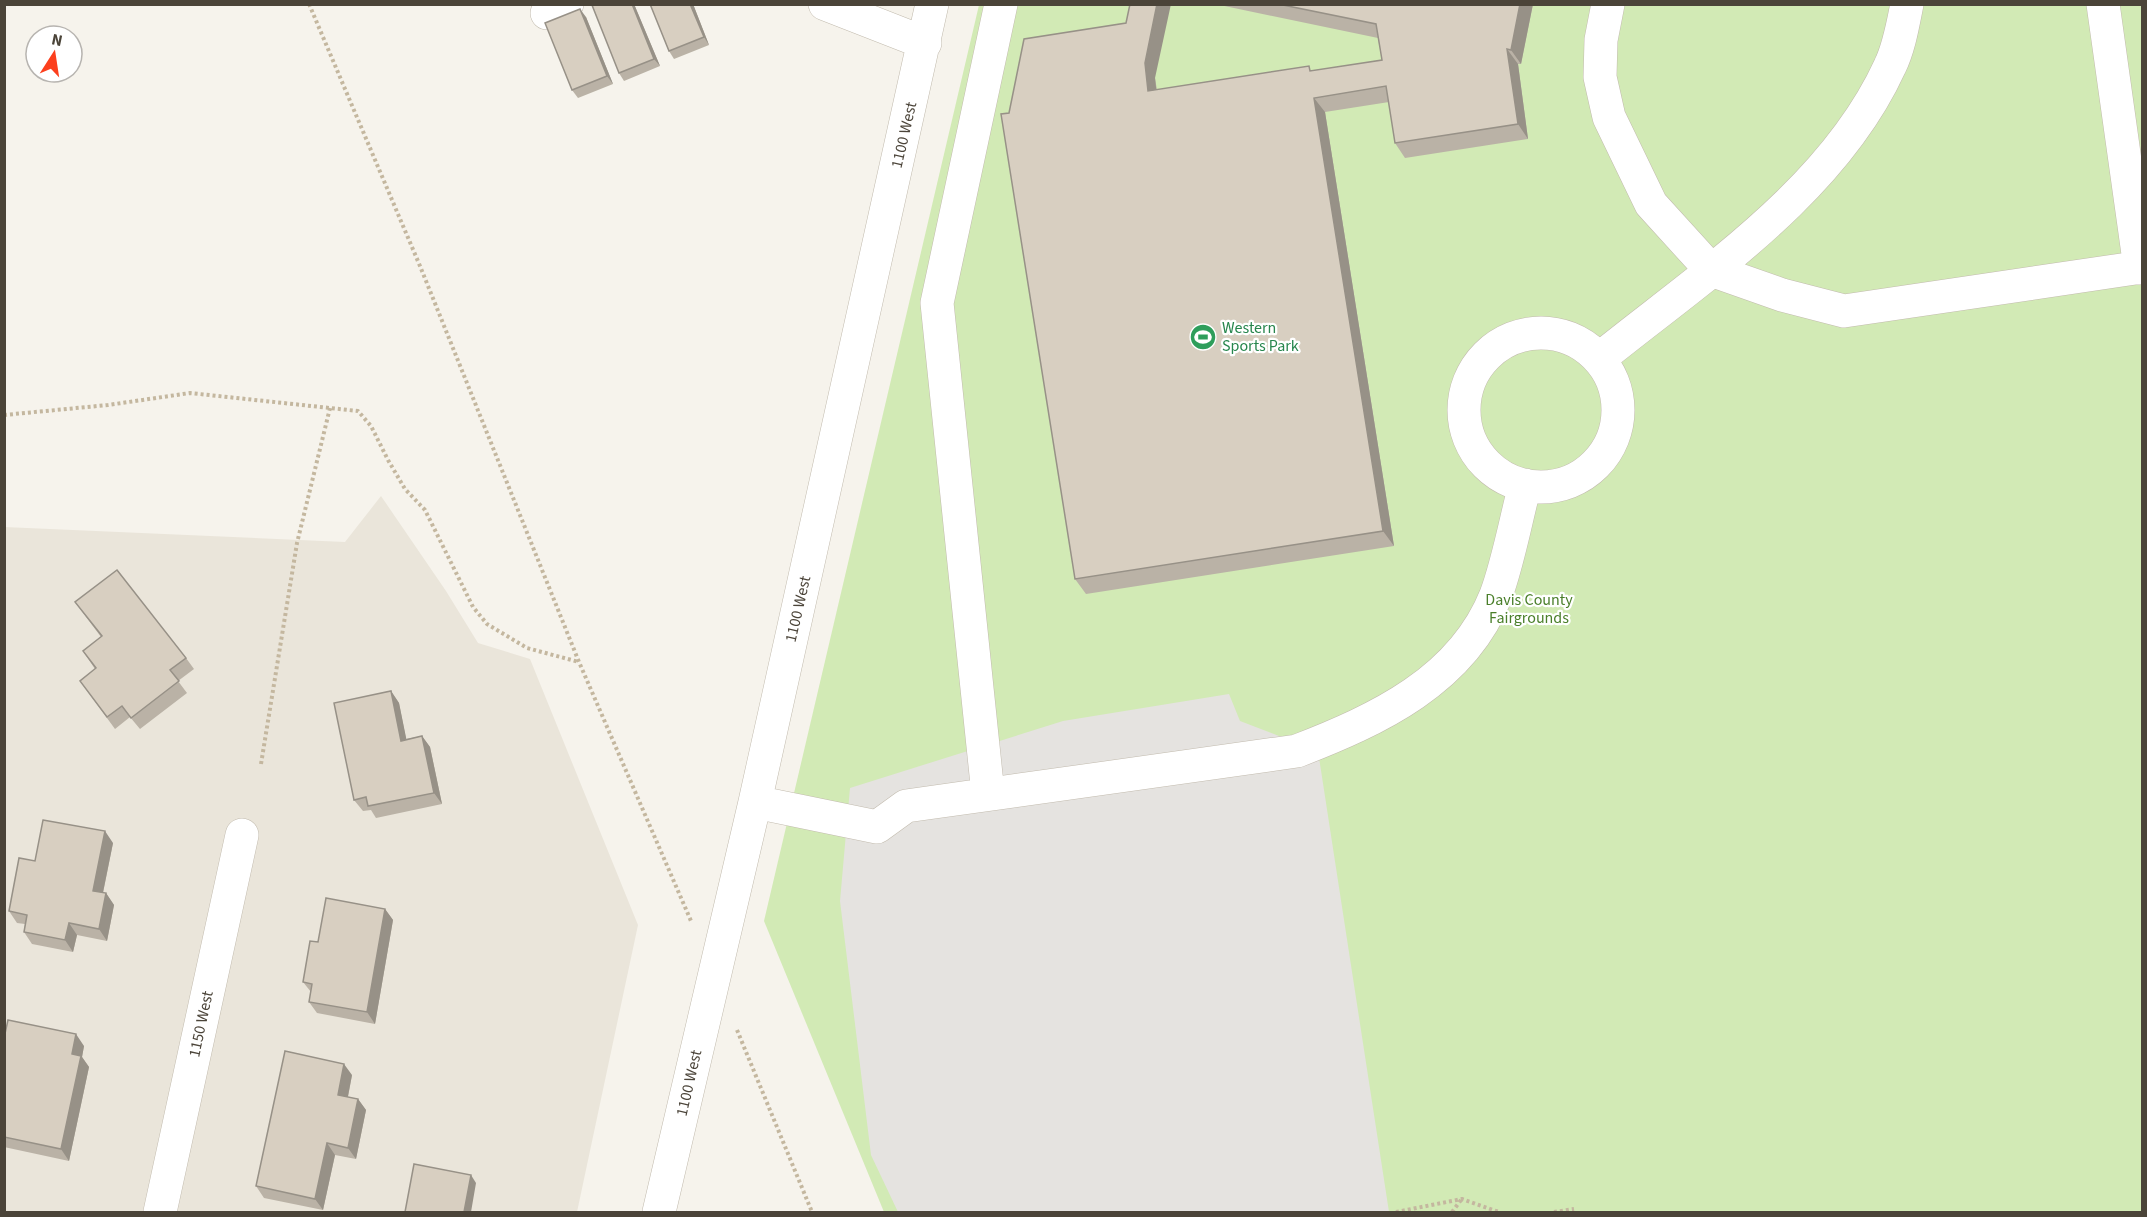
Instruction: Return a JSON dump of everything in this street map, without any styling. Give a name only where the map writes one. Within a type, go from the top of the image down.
[{"type":"street","points":[[825,4],[925,43]]},
{"type":"street","name":"1100 West","points":[[658,1212],[755,802],[932,4]]},
{"type":"street","points":[[988,795],[937,303],[1001,4]]},
{"type":"street","points":[[1608,4],[1601,40],[1600,77],[1609,117],[1651,204],[1711,270],[1782,295],[1844,311],[2141,268],[2103,4]]},
{"type":"street","points":[[1599,359],[1711,270],[1800,195],[1839,149],[1865,111],[1891,65],[1907,4]]},
{"type":"street","points":[[1544,332],[1568,337],[1590,349],[1599,359],[1607,368],[1617,391],[1619,416],[1613,440],[1600,461],[1580,477],[1557,486],[1525,485],[1509,480],[1489,468],[1474,449],[1465,427],[1463,404],[1469,380],[1481,360],[1498,344],[1520,335],[1544,332]]},
{"type":"street","points":[[755,802],[877,827],[906,806],[1297,751],[1341,733],[1408,699],[1444,671],[1474,635],[1496,596],[1525,485]]},
{"type":"street","name":"1150 West","points":[[160,1212],[242,835]]},
{"type":"path","points":[[309,4],[420,266],[579,662],[678,890]]},
{"type":"path","points":[[4,415],[108,405],[190,393],[358,411],[371,426],[405,489],[425,510],[473,607],[487,624],[527,648],[579,662]]},
{"type":"path","points":[[261,764],[297,543],[330,408]]},
{"type":"path","points":[[734,1023],[812,1212]]},
{"type":"path","points":[[1396,1212],[1462,1199],[1499,1212]]},
{"type":"path","points":[[1452,1212],[1462,1199]]},
{"type":"path","points":[[1554,1212],[1574,1209]]},
{"type":"shaded area","points":[[381,496],[446,591],[478,643],[530,659],[638,925],[577,1212],[5,1212],[4,527],[345,542]]},
{"type":"shaded area","points":[[1229,694],[1240,721],[1318,751],[1389,1212],[898,1212],[871,1155],[840,901],[850,788],[1063,721]]},
{"type":"green space","name":"Davis County Fairgrounds","points":[[979,5],[2142,5],[2142,1212],[884,1212],[764,921]]},
{"type":"building","points":[[632,4],[654,59],[619,73],[592,5]]},
{"type":"building","points":[[650,4],[690,4],[704,37],[669,51]]},
{"type":"building","name":"Western Sports Park","points":[[1130,4],[1157,4],[1145,63],[1148,91],[1309,66],[1310,71],[1382,60],[1376,24],[1278,4],[1520,4],[1511,50],[1507,49],[1518,124],[1395,143],[1386,86],[1314,98],[1383,531],[1075,579],[1001,114],[1009,113],[1024,39],[1126,23]]},
{"type":"building","points":[[580,9],[607,76],[572,90],[545,23]]},
{"type":"building","points":[[117,570],[186,658],[170,670],[179,681],[131,718],[122,706],[107,717],[80,681],[96,668],[83,651],[102,636],[75,602]]},
{"type":"building","points":[[391,691],[401,741],[422,736],[434,793],[368,806],[366,797],[354,800],[334,703]]},
{"type":"building","points":[[43,820],[105,831],[93,891],[106,893],[99,929],[69,923],[65,940],[24,932],[27,915],[9,911],[19,858],[35,861]]},
{"type":"building","points":[[326,898],[385,909],[367,1012],[309,1002],[312,984],[303,982],[310,941],[318,942]]},
{"type":"building","points":[[8,1020],[76,1034],[72,1054],[81,1056],[61,1149],[4,1137],[4,1038]]},
{"type":"building","points":[[285,1051],[344,1064],[338,1095],[358,1099],[348,1148],[327,1143],[315,1199],[256,1186]]},
{"type":"building","points":[[414,1164],[471,1175],[464,1212],[405,1212]]},
{"type":"place","name":"Western Sports Park","points":[[1203,337]]}]
